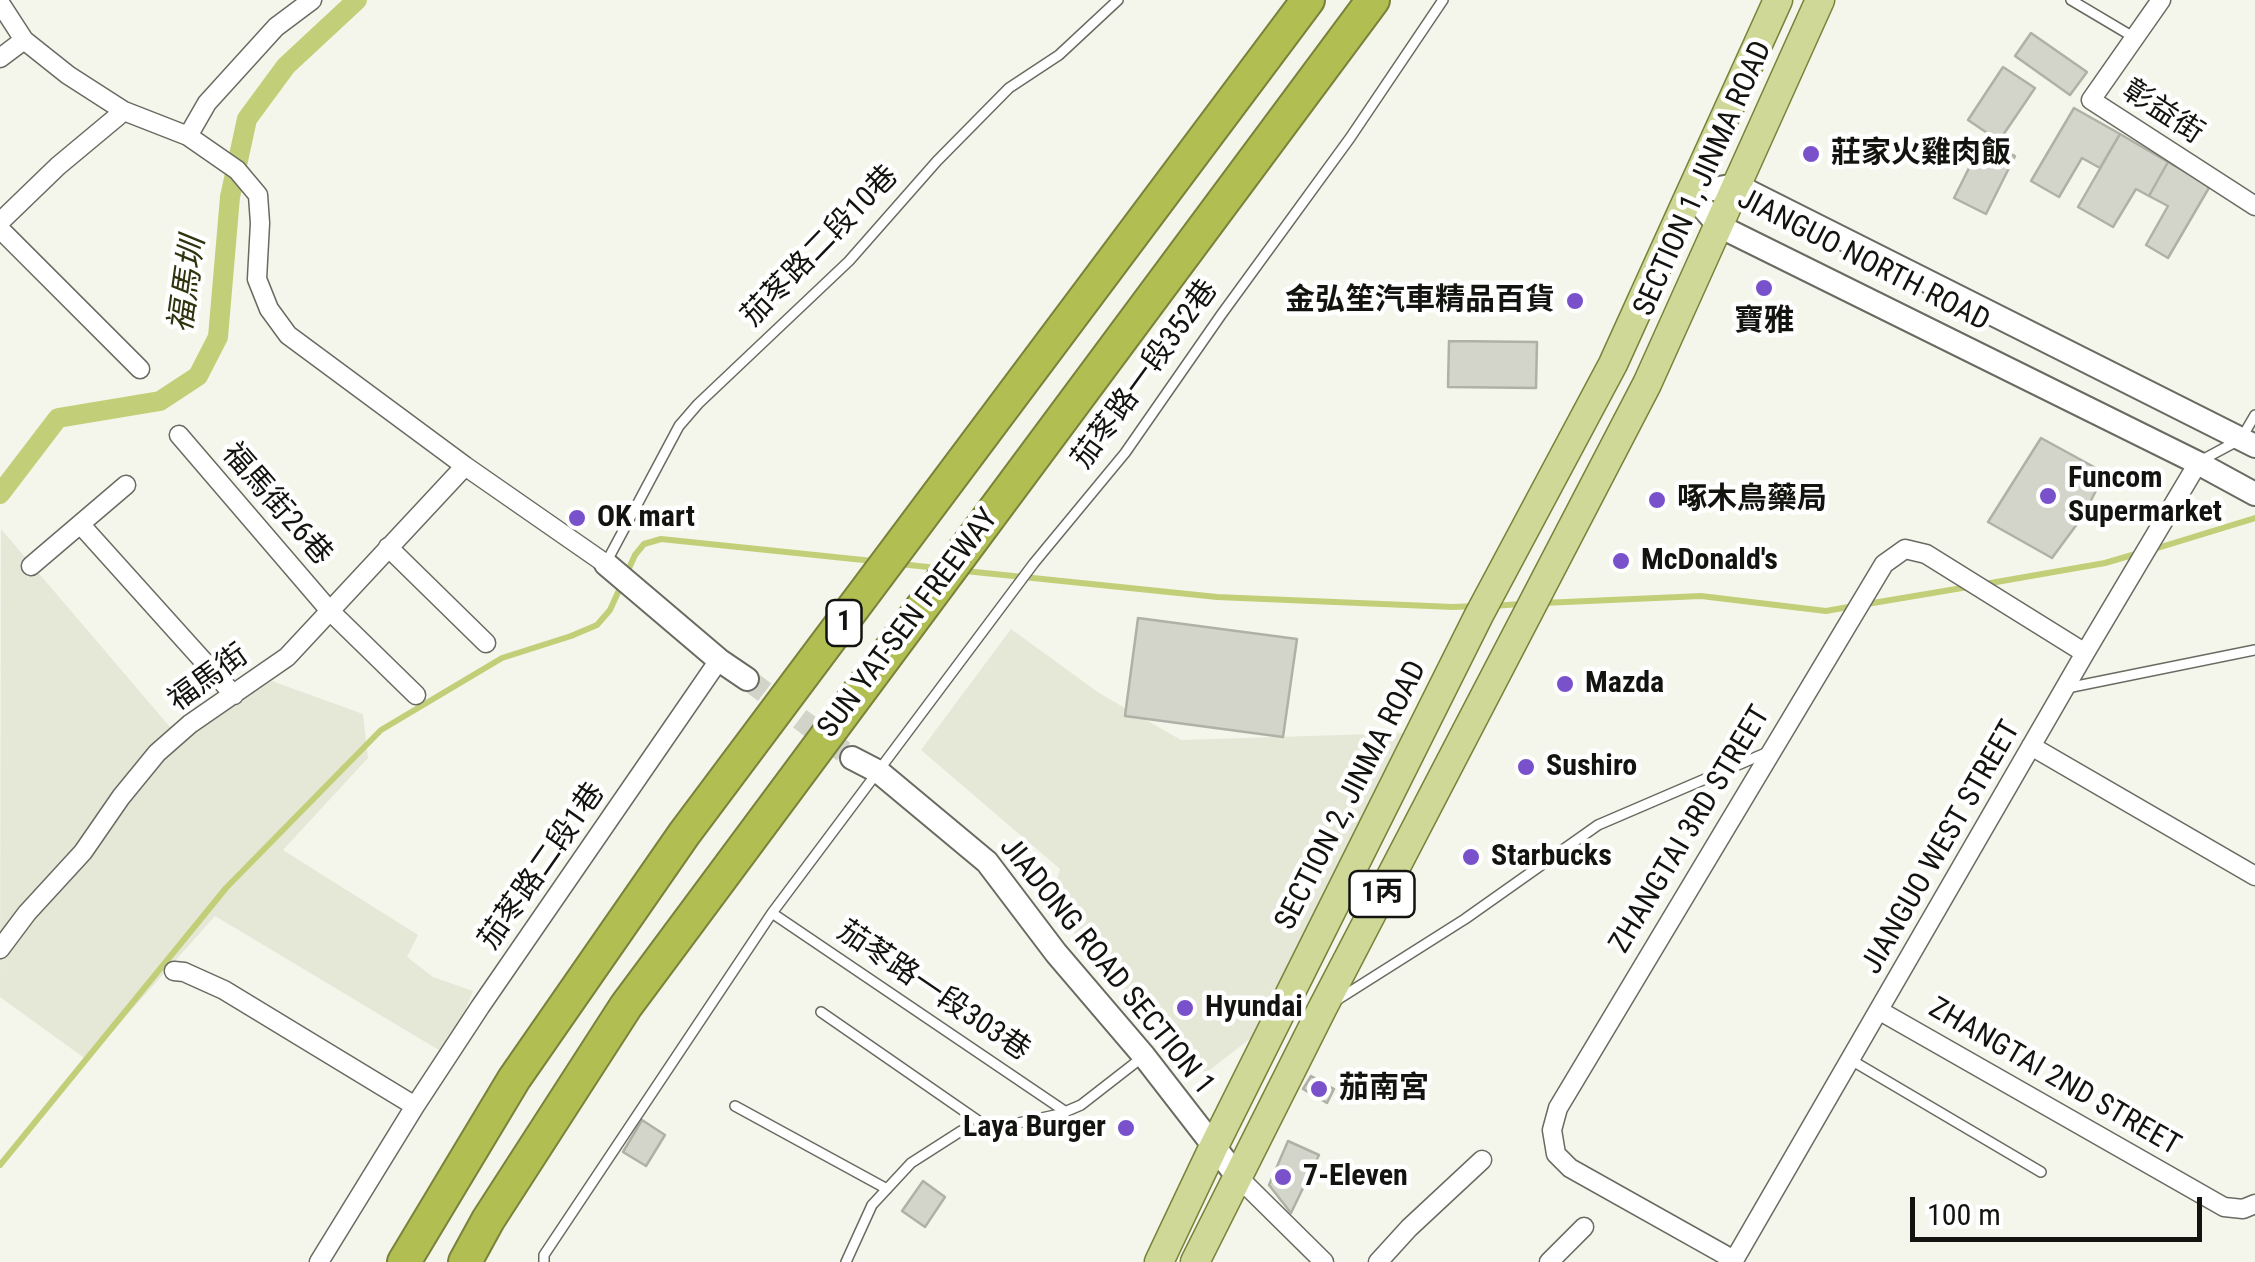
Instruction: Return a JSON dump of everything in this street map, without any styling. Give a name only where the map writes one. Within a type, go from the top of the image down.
[{"type":"highway","points":[[1275,45],[1294,0]]},
{"type":"highway","name":"SUN YAT-SEN FREEWAY","points":[[404,1262],[514,1079],[684,834],[1308,0]]},
{"type":"highway","name":"SUN YAT-SEN FREEWAY","points":[[466,1262],[488,1220],[626,1006],[1364,12]]},
{"type":"main road","name":"SECTION 1, JINMA ROAD","points":[[1613,364],[1778,0]]},
{"type":"main road","name":"SECTION 1, JINMA ROAD","points":[[1322,1009],[1647,384],[1820,0]]},
{"type":"main road","name":"SECTION 2, JINMA ROAD","points":[[1158,1262],[1484,606],[1613,364]]},
{"type":"main road","name":"1丙","points":[[1195,1262],[1322,1009]]},
{"type":"street","points":[[194,140],[207,103],[276,27],[312,0]]},
{"type":"street","name":"彰益街","points":[[2161,0],[2091,100],[2255,206]]},
{"type":"street","points":[[0,2],[24,40],[68,75],[124,111],[194,140],[237,170],[258,195],[256,279],[268,309],[288,334],[618,575],[718,660],[747,679]]},
{"type":"street","points":[[0,58],[24,40]]},
{"type":"street","points":[[124,111],[58,166],[0,225],[140,369]]},
{"type":"street","name":"JIANGUO NORTH ROAD","points":[[1690,194],[1736,185],[2248,442]]},
{"type":"street","name":"JIANGUO NORTH ROAD","points":[[1690,194],[1719,226],[2255,494]]},
{"type":"street","name":"福馬街26巷","points":[[179,435],[330,610],[416,696]]},
{"type":"street","name":"JIANGUO WEST STREET","points":[[1733,1261],[2198,463]]},
{"type":"street","name":"福馬街","points":[[0,949],[82,852],[157,753],[190,724],[287,656],[464,466]]},
{"type":"street","points":[[31,566],[126,485]]},
{"type":"street","points":[[81,526],[234,695]]},
{"type":"street","points":[[388,547],[486,643]]},
{"type":"street","name":"ZHANGTAI 3RD STREET","points":[[1733,1261],[1570,1168],[1556,1154],[1552,1130],[1558,1108],[1884,564],[1905,549],[1926,554],[2085,653]]},
{"type":"street","name":"茄苳路二段1巷","points":[[319,1262],[480,1007],[718,660]]},
{"type":"street","points":[[2032,746],[2255,876]]},
{"type":"street","name":"JIADONG ROAD SECTION 1","points":[[852,758],[879,772],[986,862],[1237,1176]]},
{"type":"street","points":[[174,971],[224,990],[415,1106]]},
{"type":"street","name":"ZHANGTAI 2ND STREET","points":[[1880,1010],[2224,1207],[2243,1209],[2255,1204]]},
{"type":"street","points":[[1378,1262],[1482,1160]]},
{"type":"street","points":[[1237,1176],[1324,1262]]},
{"type":"street","points":[[1549,1262],[1584,1227]]},
{"type":"lane","name":"茄苳路二段10巷","points":[[618,575],[679,426],[698,404],[849,261],[937,161],[1009,88],[1058,56],[1117,0]]},
{"type":"lane","name":"茄苳路一段352巷","points":[[544,1262],[544,1256],[772,913],[1034,563],[1125,453],[1350,138],[1443,0]]},
{"type":"lane","points":[[2071,0],[2134,38]]},
{"type":"lane","points":[[2198,463],[2248,442],[2255,414]]},
{"type":"lane","points":[[2065,688],[2255,650]]},
{"type":"lane","points":[[1322,1009],[1464,918],[1598,825],[1770,751]]},
{"type":"lane","name":"茄苳路一段303巷","points":[[772,913],[1066,1112]]},
{"type":"lane","points":[[821,1012],[990,1128]]},
{"type":"lane","points":[[846,1262],[872,1205],[911,1163],[962,1131],[1066,1112],[1144,1056]]},
{"type":"lane","points":[[1851,1060],[2042,1172]]},
{"type":"lane","points":[[736,1106],[887,1190]]},
{"type":"shaded area","points":[[1,529],[182,741],[272,681],[363,714],[368,758],[283,850],[418,935],[407,957],[433,977],[473,991],[447,1055],[215,916],[87,1060],[0,997]]},
{"type":"shaded area","points":[[1011,629],[1099,693],[1181,740],[1403,733],[1251,1038],[1207,1072],[1191,1067],[1050,905],[1060,869],[921,750]]},
{"type":"building","points":[[2031,33],[2087,72],[2070,95],[2015,56]]},
{"type":"building","points":[[2003,67],[2035,88],[1999,141],[1968,120]]},
{"type":"building","points":[[2074,108],[2120,134],[2100,168],[2082,158],[2059,197],[2031,181]]},
{"type":"building","points":[[2120,134],[2168,162],[2149,196],[2136,189],[2113,227],[2078,207]]},
{"type":"building","points":[[1983,140],[2015,156],[1986,214],[1954,198]]},
{"type":"building","points":[[2168,162],[2210,186],[2168,258],[2146,245],[2168,206],[2149,196]]},
{"type":"building","points":[[1449,341],[1537,342],[1536,388],[1448,387]]},
{"type":"building","name":"Funcom Supermarket","points":[[2041,438],[2105,473],[2083,516],[2052,558],[1988,522]]},
{"type":"building","points":[[1138,618],[1297,639],[1283,737],[1125,716]]},
{"type":"building","name":"茄南宮","points":[[1311,1076],[1334,1089],[1327,1103],[1303,1089]]},
{"type":"building","points":[[642,1120],[665,1135],[646,1166],[623,1152]]},
{"type":"building","points":[[1288,1141],[1319,1155],[1291,1213],[1269,1185]]},
{"type":"building","points":[[923,1181],[945,1197],[925,1227],[902,1211]]},
{"type":"waterway","name":"福馬圳","points":[[0,494],[58,418],[160,401],[198,376],[218,337],[230,197],[247,119],[286,66],[357,0]]},
{"type":"waterway","points":[[2151,550],[2255,518]]},
{"type":"waterway","points":[[0,1165],[226,888],[381,730],[502,658],[597,625],[610,610],[644,544],[661,539],[873,561]]},
{"type":"waterway","points":[[1985,584],[2105,563],[2139,553]]},
{"type":"waterway","points":[[900,564],[937,568]]},
{"type":"waterway","points":[[965,571],[1217,597],[1476,606]]},
{"type":"waterway","points":[[1867,604],[1968,587]]},
{"type":"waterway","points":[[1543,603],[1701,596],[1826,611],[1854,606]]},
{"type":"waterway","points":[[1493,606],[1521,604]]},
{"type":"tunnel","points":[[747,679],[852,758]]},
{"type":"place","name":"莊家火雞肉飯","points":[[1811,154]]},
{"type":"place","name":"寶雅","points":[[1764,288]]},
{"type":"place","name":"金弘笙汽車精品百貨","points":[[1575,301]]},
{"type":"place","name":"Funcom Supermarket","points":[[2048,496]]},
{"type":"place","name":"啄木鳥藥局","points":[[1657,500]]},
{"type":"place","name":"OK mart","points":[[577,518]]},
{"type":"place","name":"McDonald's","points":[[1621,561]]},
{"type":"place","name":"Mazda","points":[[1565,684]]},
{"type":"place","name":"Sushiro","points":[[1526,767]]},
{"type":"place","name":"Starbucks","points":[[1471,857]]},
{"type":"place","name":"Hyundai","points":[[1185,1008]]},
{"type":"place","name":"茄南宮","points":[[1319,1089]]},
{"type":"place","name":"Laya Burger","points":[[1126,1128]]},
{"type":"place","name":"7-Eleven","points":[[1283,1177]]}]
